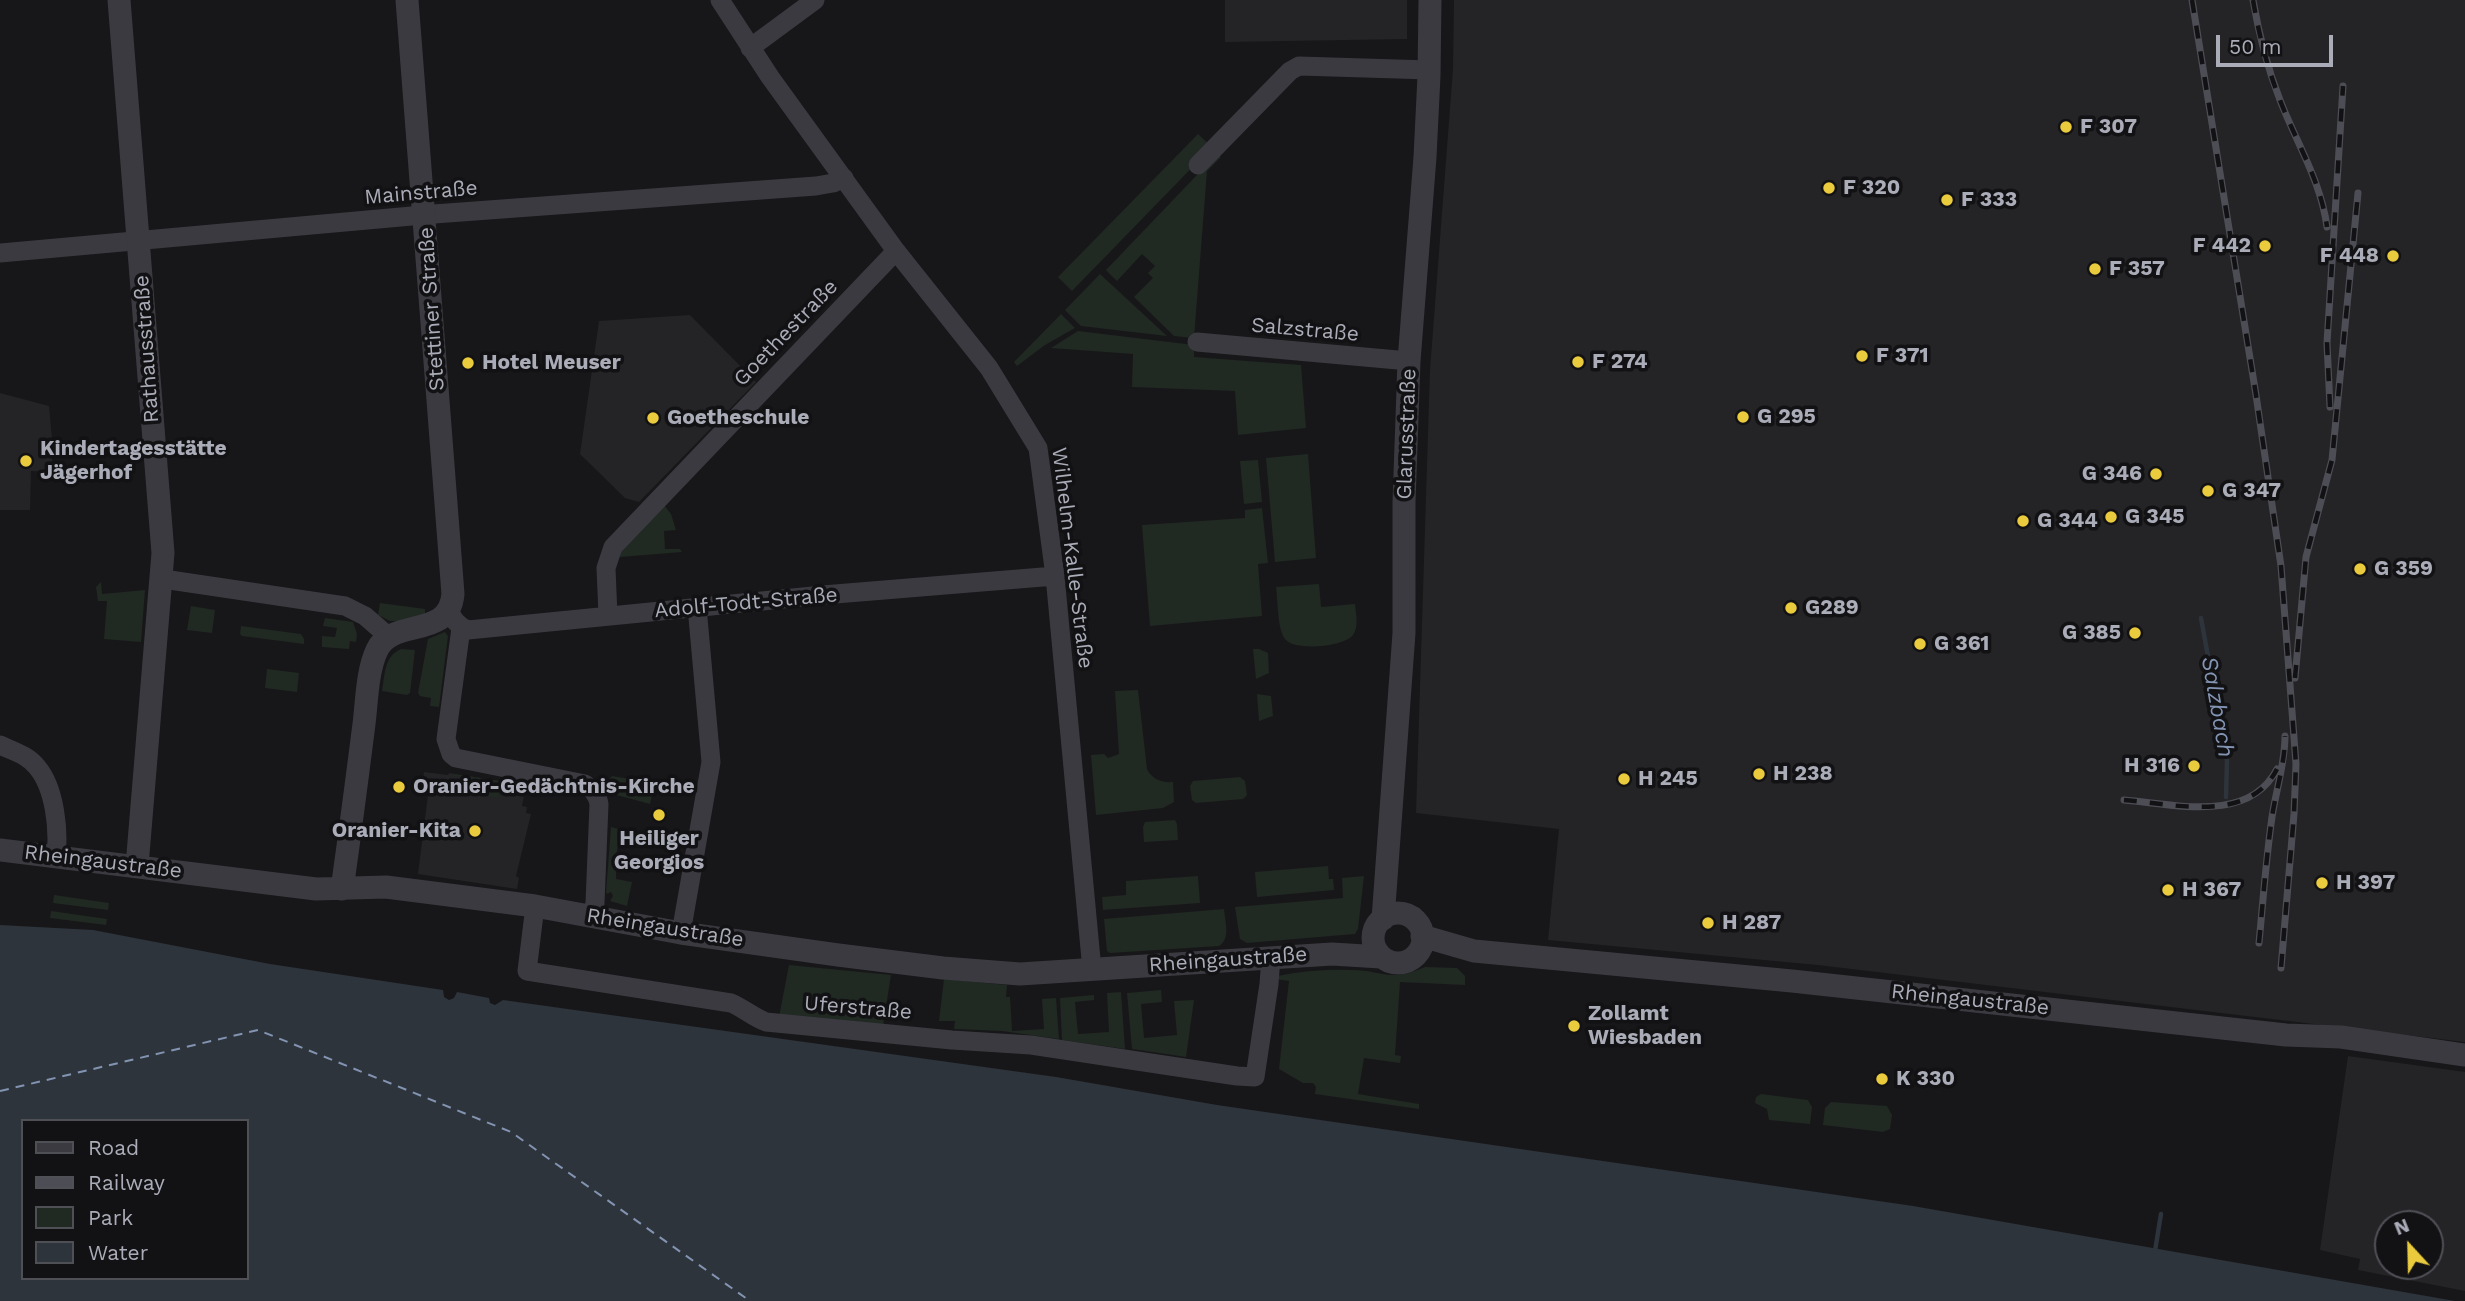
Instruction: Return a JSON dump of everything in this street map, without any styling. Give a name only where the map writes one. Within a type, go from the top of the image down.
[{"type":"street","name":"Rathausstraße","points":[[119,0],[163,553],[163,579],[136,866]]},
{"type":"street","name":"Stettiner Straße","points":[[407,0],[453,594],[451,618]]},
{"type":"street","name":"Wilhelm-Kalle-Straße","points":[[720,0],[750,48],[896,251],[989,368],[1038,448],[1055,576],[1092,970]]},
{"type":"street","points":[[750,48],[815,0]]},
{"type":"street","name":"Glarusstraße","points":[[1385,932],[1389,818],[1406,606],[1404,514],[1409,361],[1430,70],[1430,0]]},
{"type":"street","points":[[1198,165],[1290,71],[1300,66],[1430,70]]},
{"type":"street","name":"Mainstraße","points":[[0,253],[425,215],[816,186],[844,178]]},
{"type":"street","name":"Goethestraße","points":[[608,616],[606,568],[613,547],[896,251]]},
{"type":"street","name":"Salzstraße","points":[[1197,342],[1409,361]]},
{"type":"street","name":"Adolf-Todt-Straße","points":[[381,631],[417,629],[451,618],[468,631],[698,607],[1055,576]]},
{"type":"street","points":[[163,579],[345,606],[365,616],[381,631],[381,642],[372,663],[342,889]]},
{"type":"street","points":[[681,933],[710,762],[698,607]]},
{"type":"street","points":[[451,618],[447,747],[456,758],[585,784],[593,789],[599,804],[595,903],[592,916]]},
{"type":"street","points":[[0,745],[30,760],[45,780],[58,833],[56,856]]},
{"type":"street","name":"Rheingaustraße","points":[[0,850],[316,889],[386,887],[535,906],[681,933],[943,968],[1020,974],[1332,954],[1385,932],[1386,960],[1401,963],[1419,945],[1792,981],[2286,1035],[2341,1037],[2465,1055]]},
{"type":"street","name":"Uferstraße","points":[[535,906],[527,971],[730,1003],[766,1022],[1031,1045],[1255,1077],[1271,957]]},
{"type":"street","points":[[1385,932],[1415,920],[1419,945]]},
{"type":"shaded area","points":[[1225,0],[1407,0],[1407,39],[1225,42]]},
{"type":"shaded area","points":[[1454,0],[2465,0],[2465,1042],[1818,965],[1548,940],[1559,829],[1416,813],[1430,370],[1453,69]]},
{"type":"shaded area","name":"Goetheschule","points":[[690,315],[756,382],[639,502],[625,498],[580,454],[599,321]]},
{"type":"shaded area","name":"Kindertagesstätte Jägerhof","points":[[0,393],[49,406],[53,450],[51,472],[31,471],[30,510],[0,510]]},
{"type":"shaded area","name":"Oranier-Kita","points":[[424,772],[449,773],[526,785],[522,806],[527,807],[526,813],[531,814],[516,876],[519,878],[517,889],[418,874],[429,787],[422,786]]},
{"type":"shaded area","points":[[2348,1056],[2465,1072],[2465,1291],[2409,1280],[2444,1280],[2444,1210],[2374,1210],[2374,1273],[2358,1270],[2360,1259],[2320,1250]]},
{"type":"green space","points":[[1198,134],[1212,147],[1072,291],[1058,277]]},
{"type":"green space","points":[[1217,154],[1221,157],[1207,171],[1194,338],[1174,336],[1134,297],[1153,278],[1148,273],[1155,266],[1142,254],[1117,281],[1106,270]]},
{"type":"green space","points":[[1100,274],[1167,336],[1081,326],[1065,310]]},
{"type":"green space","points":[[1061,314],[1075,328],[1045,345],[1017,366],[1014,362]]},
{"type":"green space","points":[[1078,331],[1194,345],[1194,357],[1301,365],[1306,428],[1238,435],[1235,391],[1132,387],[1133,354],[1051,348]]},
{"type":"green space","points":[[1308,454],[1316,558],[1275,562],[1266,458]]},
{"type":"green space","points":[[1258,460],[1262,502],[1244,504],[1240,461]]},
{"type":"green space","points":[[664,505],[671,514],[676,530],[664,531],[665,549],[680,549],[682,552],[620,557],[620,553]]},
{"type":"green space","points":[[1262,508],[1268,563],[1258,564],[1262,616],[1150,626],[1142,525],[1245,518],[1245,510]]},
{"type":"green space","points":[[101,582],[102,594],[145,590],[141,642],[104,639],[107,601],[98,601],[96,587]]},
{"type":"green space","points":[[1319,584],[1321,607],[1355,604],[1355,632],[1348,639],[1330,645],[1299,646],[1291,643],[1286,640],[1281,630],[1276,587]]},
{"type":"green space","points":[[380,603],[425,609],[425,616],[390,621],[378,615]]},
{"type":"green space","points":[[191,606],[215,610],[212,633],[187,630]]},
{"type":"green space","points":[[325,618],[353,622],[357,634],[356,642],[350,641],[349,649],[322,647],[322,636],[335,637],[337,628],[323,626]]},
{"type":"green space","points":[[241,626],[301,634],[304,644],[242,636]]},
{"type":"green space","points":[[445,632],[448,636],[439,707],[430,706],[431,698],[418,693],[428,639]]},
{"type":"green space","points":[[401,649],[415,650],[410,693],[407,695],[382,691],[388,661]]},
{"type":"green space","points":[[1253,649],[1268,653],[1269,673],[1256,679]]},
{"type":"green space","points":[[267,669],[299,673],[297,692],[265,688]]},
{"type":"green space","points":[[1138,690],[1147,769],[1157,780],[1173,782],[1174,802],[1163,808],[1096,815],[1091,755],[1104,754],[1108,758],[1119,754],[1115,691]]},
{"type":"green space","points":[[1257,694],[1271,696],[1273,716],[1259,721]]},
{"type":"green space","points":[[454,774],[526,785],[525,793],[500,789],[498,798],[469,793],[471,779]]},
{"type":"green space","points":[[612,776],[655,783],[650,804],[613,794],[609,788],[612,781],[609,779]]},
{"type":"green space","points":[[1240,777],[1245,781],[1247,795],[1243,799],[1196,803],[1192,800],[1190,786],[1193,781]]},
{"type":"green space","points":[[1175,820],[1178,840],[1144,842],[1145,822]]},
{"type":"green space","points":[[611,827],[626,831],[623,841],[619,841],[616,856],[624,857],[622,866],[616,867],[616,879],[632,882],[627,906],[610,901],[613,896],[611,892],[606,892]]},
{"type":"green space","points":[[1328,866],[1329,879],[1333,879],[1334,890],[1257,897],[1255,872]]},
{"type":"green space","points":[[1198,876],[1200,903],[1103,910],[1102,897],[1126,895],[1126,881]]},
{"type":"green space","points":[[1364,876],[1358,929],[1355,934],[1247,943],[1240,939],[1235,907],[1343,898],[1342,878]]},
{"type":"green space","points":[[54,895],[109,903],[108,910],[53,903]]},
{"type":"green space","points":[[1224,909],[1226,934],[1219,946],[1110,953],[1107,951],[1104,919]]},
{"type":"green space","points":[[51,911],[107,919],[106,925],[50,918]]},
{"type":"green space","points":[[789,965],[891,975],[883,1025],[779,1017]]},
{"type":"green space","points":[[1425,967],[1457,968],[1465,976],[1465,985],[1400,982],[1395,1055],[1401,1056],[1400,1063],[1364,1058],[1358,1094],[1419,1104],[1419,1109],[1315,1094],[1316,1087],[1313,1083],[1303,1083],[1279,1069],[1289,981],[1275,979],[1278,976],[1332,970],[1394,975]]},
{"type":"green space","points":[[944,979],[1007,985],[1006,997],[1010,997],[1012,1031],[1044,1029],[1042,999],[1056,998],[1059,1039],[1002,1031],[954,1029],[955,1021],[939,1021]]},
{"type":"green space","points":[[1161,990],[1162,1002],[1141,1004],[1144,1038],[1177,1035],[1174,1001],[1194,1000],[1186,1057],[1132,1049],[1127,993]]},
{"type":"green space","points":[[1121,992],[1125,1049],[1062,1040],[1060,998],[1094,995],[1094,1000],[1075,1002],[1078,1034],[1109,1032],[1107,993]]},
{"type":"green space","points":[[1761,1094],[1808,1100],[1812,1107],[1810,1124],[1769,1120],[1767,1109],[1755,1103],[1756,1097]]},
{"type":"green space","points":[[1831,1102],[1887,1106],[1892,1115],[1890,1129],[1883,1132],[1823,1125],[1825,1108]]},
{"type":"water","points":[[0,925],[93,930],[270,964],[443,990],[444,997],[449,1000],[454,998],[457,992],[489,998],[490,1003],[495,1005],[503,1000],[1056,1077],[1217,1105],[1913,1206],[2455,1301],[0,1301]]},
{"type":"waterway","name":"Salzbach","points":[[2201,618],[2227,761],[2226,797]]},
{"type":"waterway","name":"Salzbach","points":[[2155,1251],[2161,1214]]},
{"type":"ferry route","points":[[0,1091],[258,1030],[511,1132],[750,1301]]},
{"type":"railway","points":[[2192,0],[2281,566],[2296,764],[2281,968]]},
{"type":"railway","points":[[2253,0],[2271,75],[2314,178],[2327,227]]},
{"type":"railway","points":[[2330,407],[2327,343],[2343,86]]},
{"type":"railway","points":[[2295,678],[2306,557],[2332,460],[2358,193]]},
{"type":"railway","points":[[2259,943],[2270,833],[2284,757],[2285,736]]},
{"type":"railway","points":[[2124,800],[2209,807],[2229,804],[2248,798],[2264,786],[2277,769]]},
{"type":"place","name":"F 307","points":[[2066,127]]},
{"type":"place","name":"F 320","points":[[1829,188]]},
{"type":"place","name":"F 333","points":[[1947,200]]},
{"type":"place","name":"F 442","points":[[2265,246]]},
{"type":"place","name":"F 448","points":[[2393,256]]},
{"type":"place","name":"F 357","points":[[2095,269]]},
{"type":"place","name":"F 371","points":[[1862,356]]},
{"type":"place","name":"F 274","points":[[1578,362]]},
{"type":"place","name":"Hotel Meuser","points":[[468,363]]},
{"type":"place","name":"G 295","points":[[1743,417]]},
{"type":"place","name":"Goetheschule","points":[[653,418]]},
{"type":"place","name":"Kindertagesstätte Jägerhof","points":[[26,461]]},
{"type":"place","name":"G 346","points":[[2156,474]]},
{"type":"place","name":"G 347","points":[[2208,491]]},
{"type":"place","name":"G 345","points":[[2111,517]]},
{"type":"place","name":"G 344","points":[[2023,521]]},
{"type":"place","name":"G 359","points":[[2360,569]]},
{"type":"place","name":"G289","points":[[1791,608]]},
{"type":"place","name":"G 385","points":[[2135,633]]},
{"type":"place","name":"G 361","points":[[1920,644]]},
{"type":"place","name":"H 316","points":[[2194,766]]},
{"type":"place","name":"H 238","points":[[1759,774]]},
{"type":"place","name":"H 245","points":[[1624,779]]},
{"type":"place","name":"Oranier-Gedächtnis-Kirche","points":[[399,787]]},
{"type":"place","name":"Heiliger Georgios","points":[[659,815]]},
{"type":"place","name":"Oranier-Kita","points":[[475,831]]},
{"type":"place","name":"H 397","points":[[2322,883]]},
{"type":"place","name":"H 367","points":[[2168,890]]},
{"type":"place","name":"H 287","points":[[1708,923]]},
{"type":"place","name":"Zollamt Wiesbaden","points":[[1574,1026]]},
{"type":"place","name":"K 330","points":[[1882,1079]]}]
